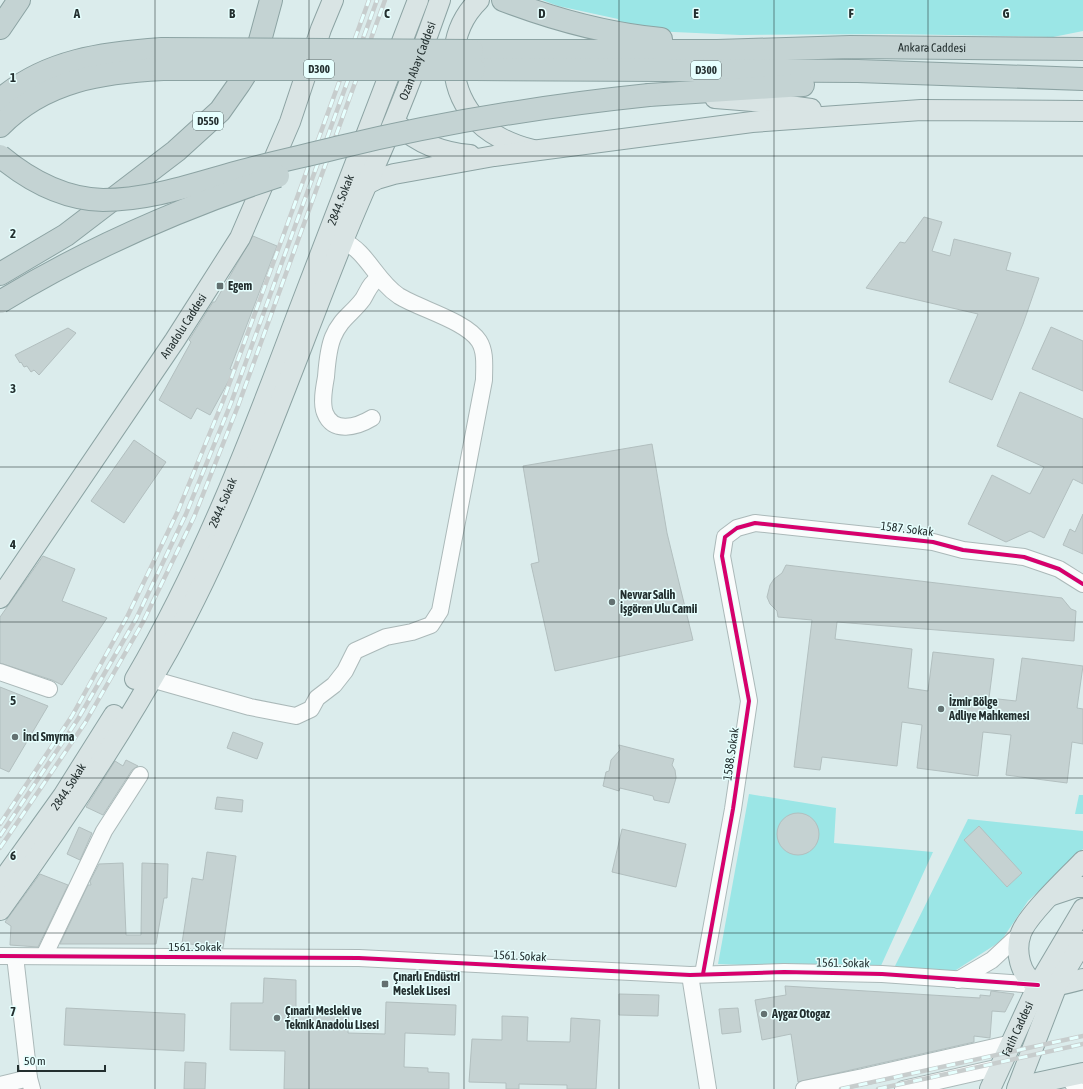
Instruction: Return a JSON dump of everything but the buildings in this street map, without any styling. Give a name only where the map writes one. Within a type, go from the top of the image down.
[{"type":"highway","points":[[0,28],[19,0]]},
{"type":"highway","name":"D550","points":[[0,258],[101,210],[176,151],[220,110],[255,59],[271,0]]},
{"type":"highway","points":[[503,0],[547,15],[621,32],[660,39],[722,43],[750,43],[780,48]]},
{"type":"highway","name":"Ankara Caddesi","points":[[780,48],[1076,47]]},
{"type":"highway","name":"D300","points":[[473,60],[780,48]]},
{"type":"highway","name":"D300","points":[[0,100],[13,89],[32,77],[72,61],[110,53],[163,59],[473,60],[1083,79]]},
{"type":"highway","name":"D300","points":[[0,126],[40,96],[67,84],[163,59]]},
{"type":"highway","points":[[0,156],[37,183],[59,192],[103,200],[141,197],[186,188],[239,172],[360,142],[529,109],[648,95],[817,84],[883,84],[937,75]]},
{"type":"highway","points":[[0,302],[64,265],[167,217],[202,202],[300,169],[360,142]]},
{"type":"highway","points":[[0,274],[66,235],[101,210]]},
{"type":"main road","name":"Anadolu Caddesi","points":[[321,29],[327,0]]},
{"type":"main road","name":"Anadolu Caddesi","points":[[0,598],[175,340],[240,238],[290,122],[321,29],[333,0]]},
{"type":"main road","name":"Ozan Abay Caddesi","points":[[384,89],[418,0]]},
{"type":"main road","name":"Ozan Abay Caddesi","points":[[394,121],[440,0]]},
{"type":"main road","points":[[479,0],[472,7],[461,24],[455,43],[454,62],[456,84],[463,102],[474,117],[484,126],[519,146],[538,152]]},
{"type":"main road","points":[[384,89],[385,106],[387,112],[394,121],[413,137],[445,152],[494,156]]},
{"type":"main road","name":"2844. Sokak","points":[[0,884],[63,796],[109,725],[145,663],[177,602],[210,531],[246,445],[384,89]]},
{"type":"main road","points":[[648,95],[753,101],[850,114]]},
{"type":"main road","points":[[365,185],[377,179],[394,174],[494,156],[538,152],[752,122],[921,110],[1083,111]]},
{"type":"main road","name":"2844. Sokak","points":[[0,910],[73,809],[169,648],[211,564],[245,486],[365,185],[394,121]]},
{"type":"main road","points":[[1044,1022],[1057,1005],[1070,996],[1075,985],[1038,985],[1026,976],[1020,962],[1018,951],[1021,933],[1048,897],[1083,861]]},
{"type":"main road","points":[[1048,897],[1076,887],[1083,887]]},
{"type":"main road","name":"Fatih Caddesi","points":[[990,1089],[1038,985],[1083,909]]},
{"type":"main road","name":"Fatih Caddesi","points":[[1017,1088],[1044,1022],[1075,985],[1083,941]]},
{"type":"main road","points":[[1017,1088],[1076,1080]]},
{"type":"street","points":[[151,679],[250,707],[296,716],[311,709],[317,698],[334,685],[345,671],[355,651],[386,637],[412,632],[431,625],[440,611],[484,380],[484,353],[478,341],[468,331],[399,296],[379,278],[352,244],[343,241]]},
{"type":"street","points":[[372,418],[355,426],[341,427],[330,422],[324,412],[324,395],[328,354],[339,324],[361,301],[372,282],[379,278]]},
{"type":"street","name":"1587. Sokak","points":[[725,537],[737,528],[755,523],[933,542],[963,550],[1024,557],[1059,569],[1083,584]]},
{"type":"street","name":"1588. Sokak","points":[[708,1089],[696,974],[733,809],[749,701],[722,556],[725,537]]},
{"type":"street","points":[[0,672],[49,689]]},
{"type":"street","points":[[44,956],[104,831],[140,775]]},
{"type":"street","points":[[958,980],[992,960],[1021,933]]},
{"type":"street","points":[[0,1085],[30,1084],[7,956]]},
{"type":"street","name":"1561. Sokak","points":[[7,956],[359,958],[696,974],[784,972],[882,974],[1038,985]]},
{"type":"street","points":[[804,1089],[863,1077],[1012,1042]]},
{"type":"street","points":[[903,1089],[1000,1067]]},
{"type":"shaded area","points":[[542,0],[1083,0],[1083,31],[1053,37],[893,34],[740,35],[652,31],[617,26],[618,19],[558,6]]},
{"type":"shaded area","points":[[749,794],[836,808],[834,843],[933,852],[879,970],[718,964]]},
{"type":"shaded area","points":[[1079,795],[1083,795],[1083,814],[1075,814]]},
{"type":"shaded area","points":[[968,819],[1083,831],[1083,849],[1028,901],[1001,941],[953,972],[893,970]]},
{"type":"railway","points":[[0,824],[72,716],[128,615],[178,511],[223,401],[369,0]]},
{"type":"railway","points":[[0,836],[78,719],[136,619],[186,514],[231,403],[377,0]]},
{"type":"railway","points":[[0,848],[85,723],[143,622],[194,517],[238,406],[385,0]]},
{"type":"railway","points":[[841,1089],[1083,1036]]},
{"type":"railway","points":[[878,1089],[1083,1044]]},
{"type":"cycle path","points":[[703,974],[733,809],[749,701],[722,556],[725,537],[737,528],[755,523],[933,542],[963,550],[1024,557],[1059,569],[1083,584]]},
{"type":"cycle path","points":[[0,956],[359,958],[690,975],[784,972],[882,974],[1038,985]]},
{"type":"place","name":"Egem","points":[[220,286]]},
{"type":"place","name":"Nevvar Salih İşgören Ulu Camii","points":[[612,602]]},
{"type":"place","name":"İzmir Bölge Adliye Mahkemesi","points":[[941,709]]},
{"type":"place","name":"İnci Smyrna","points":[[15,737]]},
{"type":"place","name":"Çınarlı Endüstri Meslek Lisesi","points":[[385,984]]},
{"type":"place","name":"Aygaz Otogaz","points":[[764,1014]]},
{"type":"place","name":"Çınarlı Mesleki ve Teknik Anadolu Lisesi","points":[[277,1018]]}]
